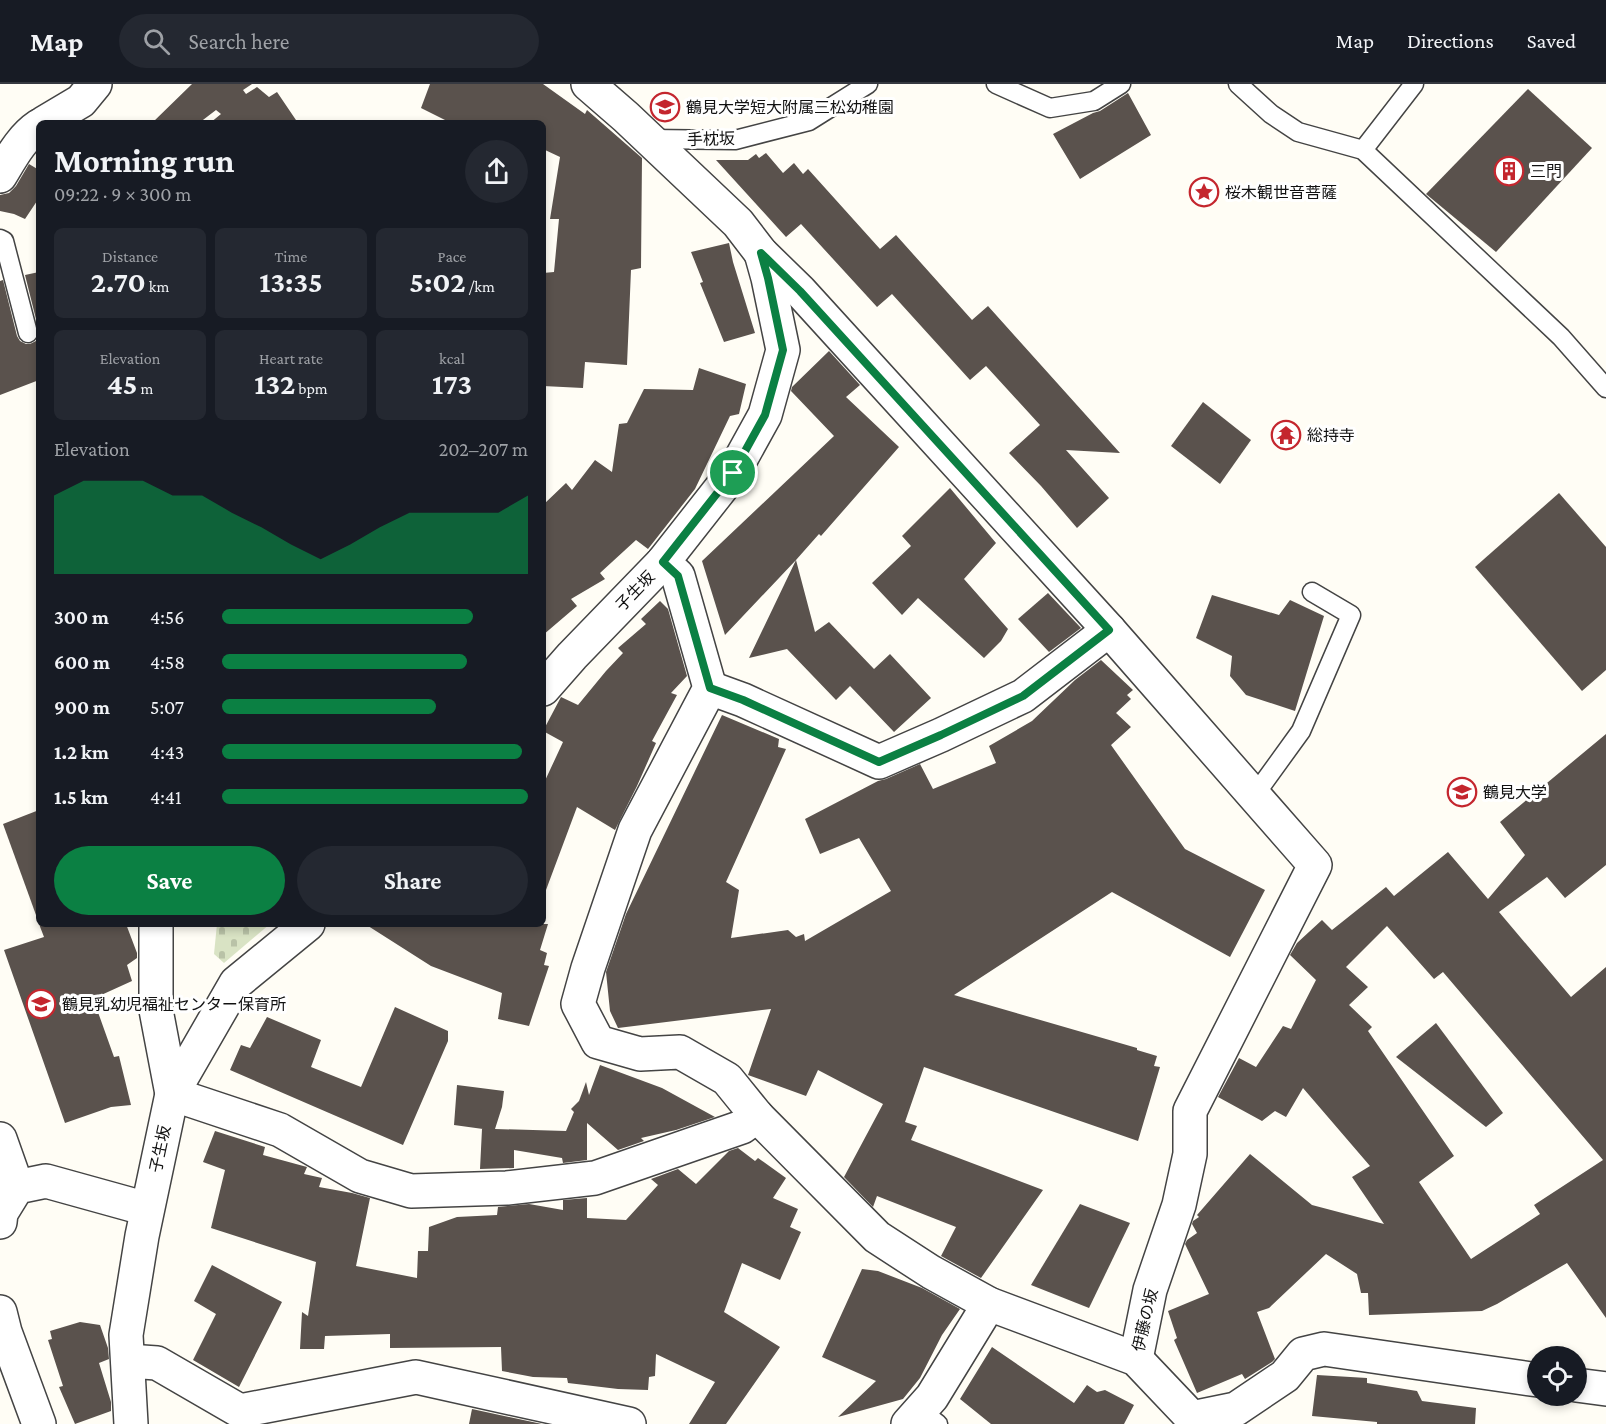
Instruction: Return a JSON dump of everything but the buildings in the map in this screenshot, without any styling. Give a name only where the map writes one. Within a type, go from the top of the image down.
[{"type":"street","points":[[49,120],[81,101],[95,84]]},
{"type":"street","points":[[588,84],[738,223],[761,253],[800,291],[1109,630],[1254,796]]},
{"type":"street","points":[[0,176],[17,148],[36,128]]},
{"type":"street","name":"子生坂","points":[[546,686],[663,562],[733,473],[765,415],[783,350],[761,253]]},
{"type":"street","points":[[663,562],[678,576],[710,688],[635,830],[588,968],[578,1004],[598,1042],[640,1054],[680,1052],[726,1079],[757,1116],[877,1238],[931,1272],[989,1304],[1136,1359]]},
{"type":"street","points":[[710,688],[743,700],[879,762],[1023,696],[1109,630]]},
{"type":"street","name":"伊藤の坂","points":[[1254,796],[1315,865],[1190,1111],[1190,1154],[1179,1205],[1150,1290],[1136,1359],[1192,1418],[1236,1409],[1285,1376],[1303,1354],[1324,1349],[1527,1378]]},
{"type":"street","points":[[156,927],[156,1010],[172,1094],[280,1130],[360,1176],[411,1191],[507,1188],[595,1178],[742,1127],[757,1116]]},
{"type":"street","name":"子生坂","points":[[131,1424],[126,1335],[147,1209],[172,1094],[236,982],[304,927]]},
{"type":"street","points":[[0,1139],[17,1187]]},
{"type":"street","points":[[0,1222],[1,1213],[17,1187],[46,1181],[147,1209]]},
{"type":"street","points":[[922,1419],[932,1397],[989,1304]]},
{"type":"street","points":[[0,1312],[5,1332],[39,1424]]},
{"type":"street","points":[[128,1361],[157,1363],[240,1411],[416,1377],[629,1424]]},
{"type":"street","points":[[1587,1386],[1606,1389]]},
{"type":"lane","name":"手枕坂","points":[[649,139],[735,141],[810,121],[868,84]]},
{"type":"lane","points":[[996,84],[1050,108],[1094,101],[1121,84]]},
{"type":"lane","points":[[1238,84],[1271,114],[1298,132],[1363,150],[1561,337],[1606,388]]},
{"type":"lane","points":[[1363,150],[1414,84]]},
{"type":"lane","points":[[0,239],[4,241],[28,333]]},
{"type":"lane","points":[[1254,796],[1301,731],[1351,615],[1312,592]]},
{"type":"green space","points":[[217,927],[266,927],[224,963],[214,954]]},
{"type":"place","name":"鶴見大学短大附属三松幼稚園","points":[[665,107]]},
{"type":"place","name":"三門","points":[[1509,171]]},
{"type":"place","name":"桜木観世音菩薩","points":[[1204,192]]},
{"type":"place","name":"総持寺","points":[[1286,435]]},
{"type":"place","name":"鶴見大学","points":[[1462,792]]},
{"type":"place","name":"鶴見乳幼児福祉センター保育所","points":[[41,1004]]},
{"type":"route","points":[[761,253],[800,291],[1109,630],[1023,696],[879,762],[743,700],[710,688],[678,576],[663,562],[733,473],[765,415],[783,350],[761,253]]}]
